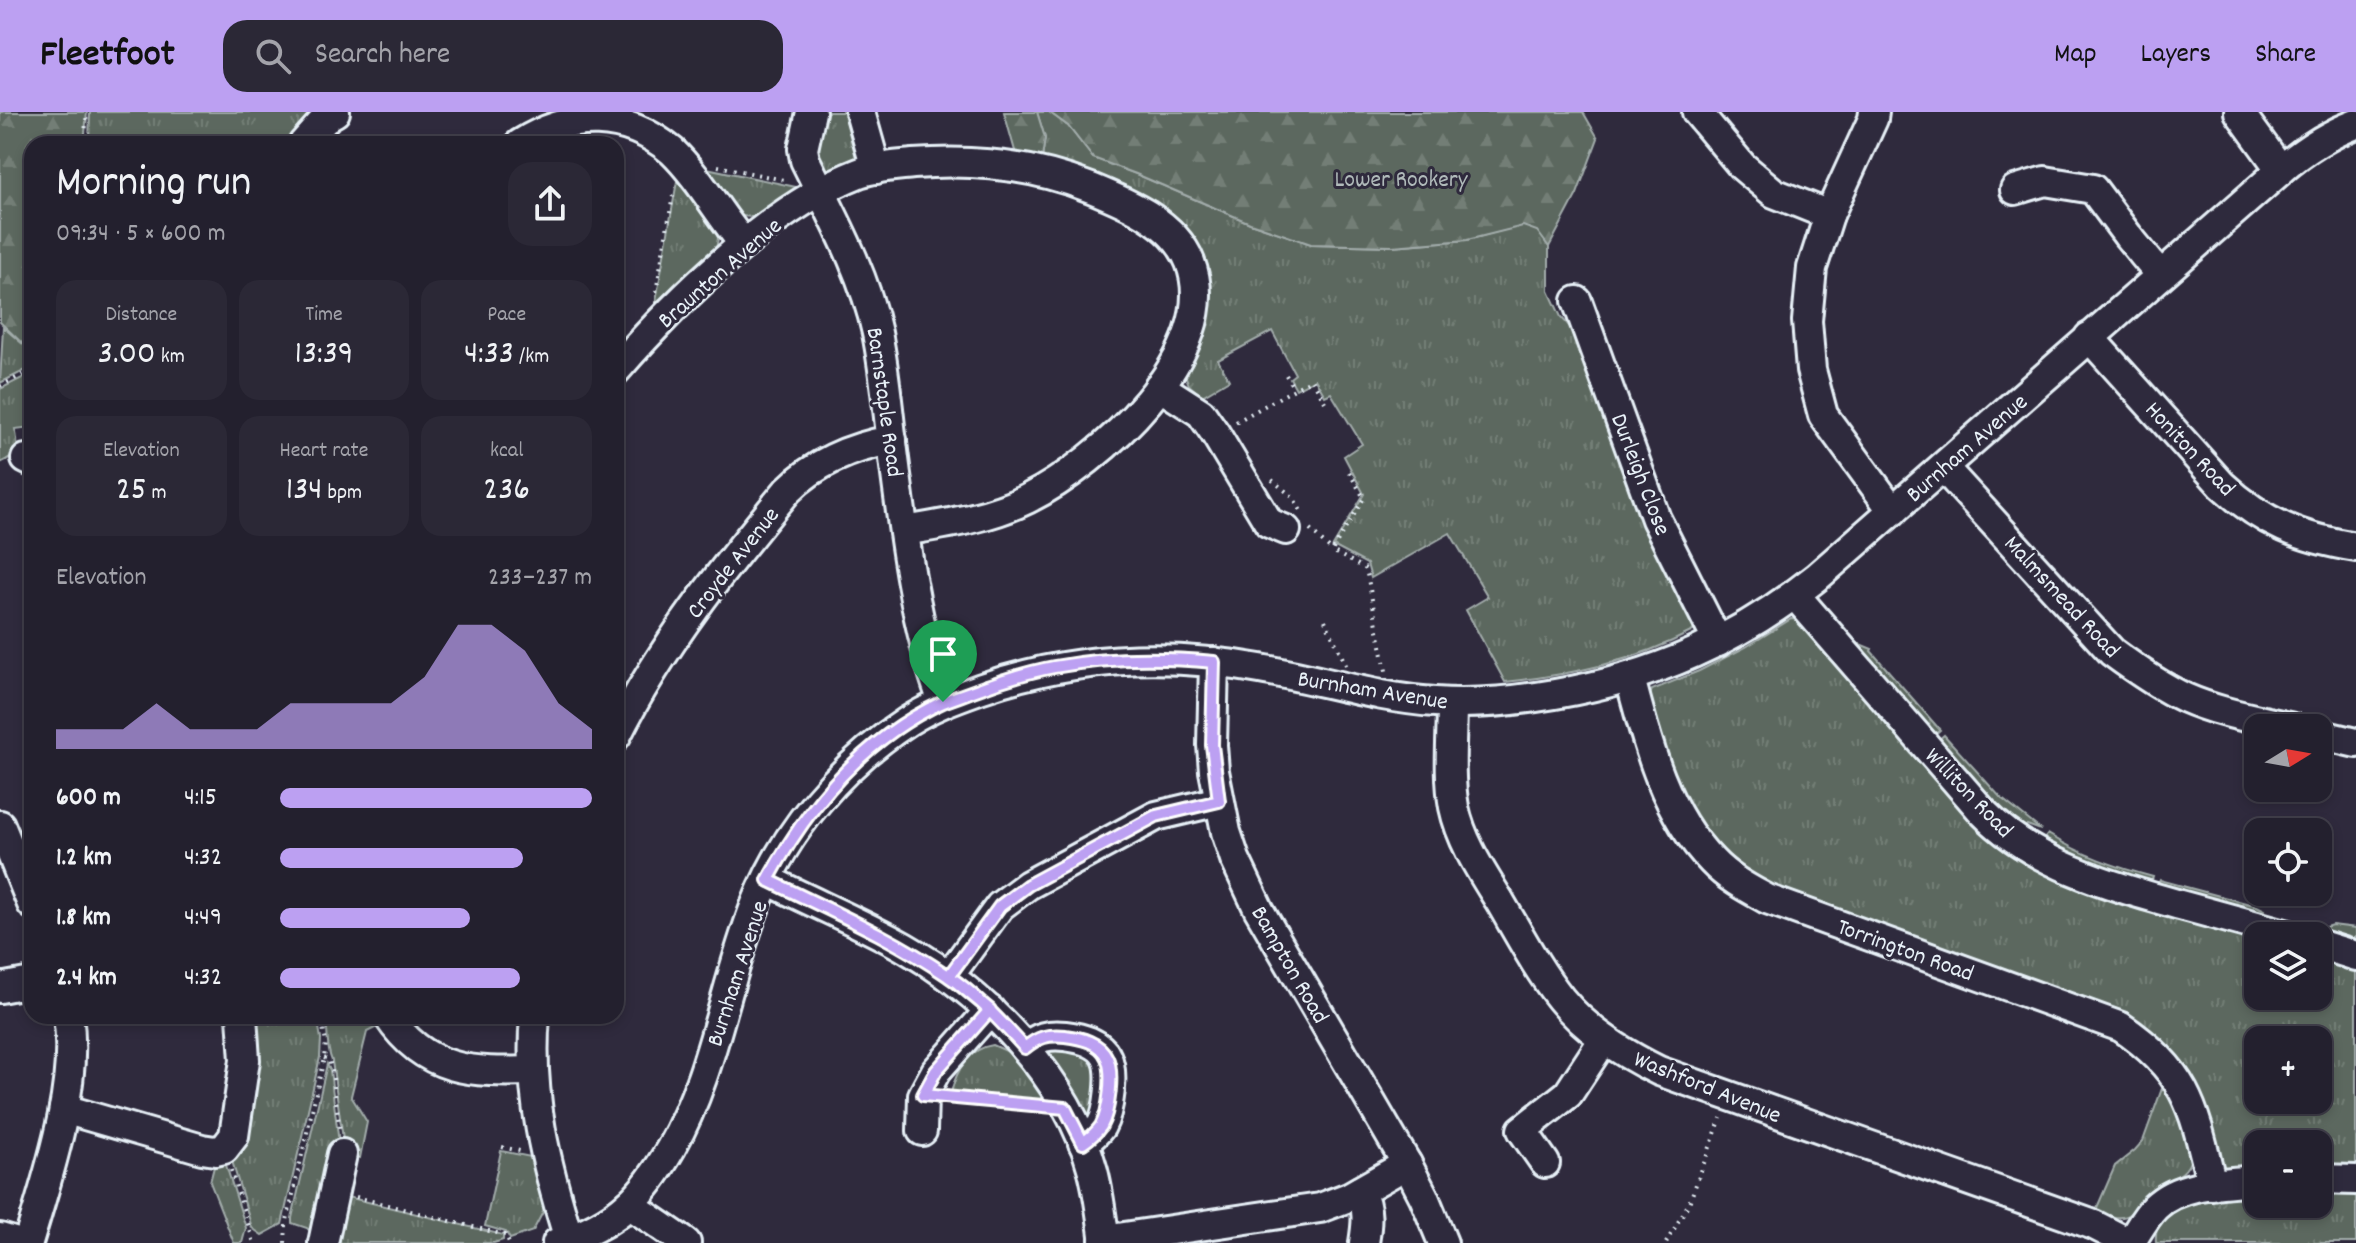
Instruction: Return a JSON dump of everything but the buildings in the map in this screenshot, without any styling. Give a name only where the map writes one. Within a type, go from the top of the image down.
[{"type":"street","points":[[310,136],[335,112]]},
{"type":"street","name":"Barnstaple Road","points":[[811,112],[803,149],[805,160],[857,271],[873,315],[904,531],[931,671],[943,702]]},
{"type":"street","points":[[860,112],[876,169]]},
{"type":"street","points":[[1697,112],[1742,166],[1774,193],[1829,215]]},
{"type":"street","points":[[1874,112],[1829,215],[1812,268],[1807,321],[1811,370],[1823,415],[1893,511]]},
{"type":"street","points":[[2239,112],[2281,170]]},
{"type":"street","points":[[533,136],[558,117],[596,118],[637,127],[674,153],[744,244]]},
{"type":"street","name":"Burnham Avenue","points":[[563,1241],[603,1223],[629,1204],[654,1176],[700,1087],[748,926],[768,880],[800,825],[834,783],[859,758],[909,720],[943,702],[1055,667],[1139,659],[1214,662],[1265,669],[1391,696],[1452,703],[1496,702],[1586,689],[1630,678],[1718,642],[1756,622],[1795,595],[2281,170],[2305,150],[2356,124]]},
{"type":"street","name":"Braunton Avenue","points":[[624,361],[652,330],[771,222],[821,193],[876,169],[970,161],[1028,169],[1076,182],[1110,196],[1154,219],[1170,232],[1182,246],[1195,278],[1195,313],[1181,351],[1159,386],[1132,419],[1102,448],[1025,500],[982,516],[904,531]]},
{"type":"street","points":[[2015,190],[2045,181],[2093,189],[2160,275]]},
{"type":"street","name":"Durleigh Close","points":[[1577,301],[1656,519],[1718,642]]},
{"type":"street","name":"Honiton Road","points":[[2089,337],[2222,485],[2245,506],[2305,536],[2356,547]]},
{"type":"street","points":[[1159,386],[1201,413],[1269,523],[1286,530]]},
{"type":"street","name":"Croyde Avenue","points":[[624,722],[682,626],[788,490],[802,476],[829,459],[871,443],[892,440]]},
{"type":"street","name":"Malmsmead Road","points":[[1943,467],[2112,652],[2136,670],[2186,698],[2244,716]]},
{"type":"street","name":"Williton Road","points":[[1795,595],[1983,812],[2019,843],[2060,865],[2123,889],[2244,923]]},
{"type":"street","name":"Bampton Road","points":[[1214,662],[1212,745],[1219,801],[1235,859],[1259,910],[1407,1164],[1443,1243]]},
{"type":"street","name":"Torrington Road","points":[[1630,678],[1661,782],[1691,837],[1713,863],[1738,883],[1767,899],[2121,1027],[2163,1061],[2179,1081],[2197,1124],[2212,1185]]},
{"type":"street","name":"Washford Avenue","points":[[1452,703],[1452,792],[1459,826],[1469,851],[1541,971],[1562,1000],[1604,1039],[1659,1071],[2094,1225],[2129,1243]]},
{"type":"street","points":[[2332,737],[2356,743]]},
{"type":"street","points":[[949,976],[1000,906],[1028,885],[1156,816],[1219,801]]},
{"type":"street","points":[[0,825],[24,884]]},
{"type":"street","points":[[768,880],[894,942],[949,976],[990,1010],[1025,1048],[1065,1108],[1083,1143],[1093,1169],[1104,1242],[1320,1208],[1360,1191],[1407,1164]]},
{"type":"street","points":[[2332,948],[2356,956]]},
{"type":"street","points":[[0,988],[24,984]]},
{"type":"street","points":[[922,1131],[923,1095],[936,1071],[990,1010]]},
{"type":"street","points":[[28,1243],[64,1109],[70,1074],[69,1024]]},
{"type":"street","points":[[64,1109],[202,1149],[224,1149],[234,1136],[245,1060],[243,1024]]},
{"type":"street","points":[[394,1024],[424,1055],[442,1063],[479,1071],[533,1071]]},
{"type":"street","points":[[535,1024],[533,1071],[537,1120],[563,1241]]},
{"type":"street","points":[[1025,1048],[1043,1036],[1080,1038],[1102,1050],[1108,1059],[1111,1072],[1105,1115],[1095,1133],[1083,1143]]},
{"type":"street","points":[[1545,1163],[1522,1130],[1568,1094],[1604,1039]]},
{"type":"street","points":[[323,1243],[342,1154]]},
{"type":"street","points":[[2332,1179],[2356,1180]]},
{"type":"street","points":[[2129,1243],[2153,1209],[2176,1193],[2244,1182]]},
{"type":"street","points":[[1360,1191],[1367,1214],[1364,1243]]},
{"type":"street","points":[[629,1204],[686,1243]]},
{"type":"street","points":[[0,1238],[17,1243]]},
{"type":"path","points":[[85,136],[87,112]]},
{"type":"path","points":[[0,386],[24,374]]},
{"type":"path","points":[[1286,375],[1294,389]]},
{"type":"path","points":[[1215,433],[1312,379],[1325,402]]},
{"type":"path","points":[[1349,472],[1364,498],[1332,551],[1366,569],[1391,696]]},
{"type":"path","points":[[1325,620],[1358,690]]},
{"type":"path","points":[[285,1243],[286,1225],[324,1058],[326,1043],[322,1024]]},
{"type":"path","points":[[324,1058],[329,1060],[332,1070],[342,1154]]},
{"type":"path","points":[[923,1095],[1065,1108]]},
{"type":"path","points":[[1666,1243],[1689,1203],[1729,1097]]},
{"type":"path","points":[[224,1149],[254,1243]]},
{"type":"path","points":[[334,1191],[505,1235],[509,1243]]},
{"type":"green space","points":[[0,112],[87,112],[85,136],[24,136],[24,345],[0,322]]},
{"type":"green space","points":[[90,112],[322,112],[302,136],[89,136]]},
{"type":"green space","points":[[819,112],[850,112],[859,158],[831,173],[812,159]]},
{"type":"green space","points":[[1004,112],[1037,112],[1045,138],[1041,165],[1015,151]]},
{"type":"green space","points":[[1037,112],[1049,112],[1068,126],[1093,158],[1250,223],[1311,244],[1392,246],[1467,240],[1523,225],[1538,231],[1549,247],[1549,291],[1561,317],[1571,328],[1634,486],[1695,621],[1693,631],[1648,651],[1601,666],[1505,682],[1466,610],[1488,597],[1450,533],[1371,578],[1367,564],[1333,546],[1364,494],[1344,456],[1362,444],[1331,393],[1325,396],[1315,379],[1296,389],[1290,378],[1295,374],[1272,331],[1218,360],[1229,380],[1202,396],[1189,385],[1184,372],[1198,261],[1041,165],[1045,138]]},
{"type":"green space","name":"Lower Rookery","points":[[1049,112],[1583,112],[1598,138],[1577,194],[1549,247],[1537,231],[1523,226],[1467,240],[1392,246],[1311,244],[1250,223],[1093,158],[1068,126]]},
{"type":"green space","points":[[702,167],[796,187],[795,194],[762,215],[738,215]]},
{"type":"green space","points":[[677,181],[714,227],[718,238],[716,250],[654,312]]},
{"type":"green space","points":[[3,327],[24,345],[24,371],[0,383]]},
{"type":"green space","points":[[24,377],[24,428],[15,429],[16,450],[0,463],[0,389]]},
{"type":"green space","points":[[1791,619],[1800,620],[1985,826],[2244,930],[2244,1010],[2332,1010],[2332,955],[2356,963],[2356,1172],[2332,1172],[2332,1130],[2244,1130],[2244,1173],[2232,1173],[2218,1164],[2171,1058],[1785,899],[1728,864],[1680,808],[1647,703],[1652,690],[1699,671]]},
{"type":"green space","points":[[1855,642],[1872,649],[1940,730],[1933,736]]},
{"type":"green space","points":[[1944,735],[2001,798],[2041,830],[2027,825],[2023,831],[1998,810],[1937,741]]},
{"type":"green space","points":[[2048,834],[2099,860],[2153,877],[2151,883],[2091,865],[2045,843]]},
{"type":"green space","points":[[2160,880],[2244,903],[2244,906],[2257,906],[2265,910],[2264,914],[2158,885]]},
{"type":"green space","points":[[2332,925],[2356,928],[2356,943],[2332,934]]},
{"type":"green space","points":[[250,1024],[318,1024],[320,1057],[282,1224],[262,1235],[252,1228],[232,1161]]},
{"type":"green space","points":[[327,1024],[379,1026],[367,1032],[351,1096],[367,1122],[360,1158],[345,1153]]},
{"type":"green space","points":[[993,1045],[1011,1053],[1048,1106],[951,1093],[956,1077],[970,1056]]},
{"type":"green space","points":[[1051,1046],[1086,1052],[1101,1067],[1091,1126],[1045,1051]]},
{"type":"green space","points":[[327,1064],[340,1152],[316,1237],[307,1228],[292,1223],[292,1218]]},
{"type":"green space","points":[[2164,1083],[2170,1090],[2187,1133],[2191,1150],[2189,1164],[2180,1174],[2149,1193],[2126,1216],[2115,1217],[2096,1210],[2115,1166],[2143,1141]]},
{"type":"green space","points":[[501,1151],[531,1157],[544,1210],[533,1231],[510,1239],[506,1232],[485,1226]]},
{"type":"green space","points":[[216,1159],[225,1162],[246,1228],[242,1243],[234,1243],[210,1182]]},
{"type":"green space","points":[[2332,1192],[2356,1192],[2356,1243],[2156,1243],[2158,1228],[2165,1216],[2193,1202],[2244,1195],[2244,1218],[2332,1218]]},
{"type":"green space","points":[[339,1195],[503,1235],[503,1240],[494,1243],[331,1243]]},
{"type":"route","points":[[943,702],[892,732],[834,783],[800,825],[768,880],[861,924],[949,976],[990,1010],[1025,1048],[1037,1038],[1057,1035],[1080,1038],[1102,1050],[1111,1072],[1105,1115],[1095,1133],[1083,1143],[1065,1108],[923,1095],[936,1071],[990,1010],[975,997],[949,976],[1000,906],[1028,885],[1156,816],[1219,801],[1212,745],[1214,662],[1139,659],[1055,667],[943,702]]}]
